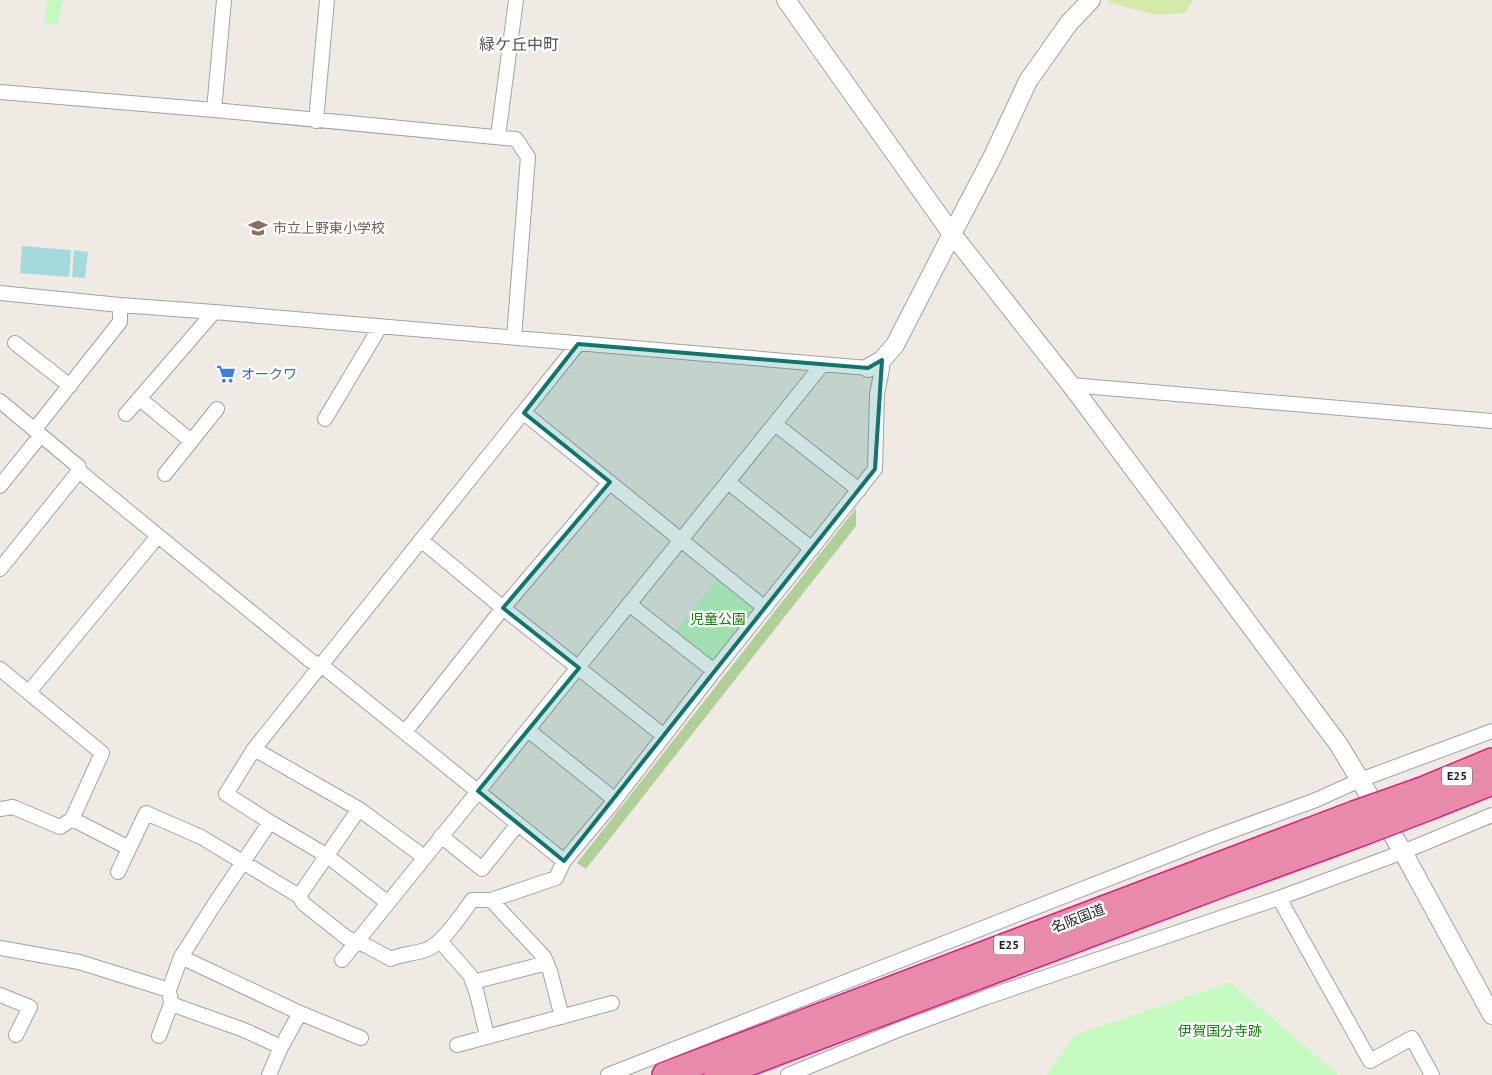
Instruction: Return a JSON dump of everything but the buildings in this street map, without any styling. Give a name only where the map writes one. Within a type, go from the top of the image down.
[{"type":"highway","name":"名阪国道","points":[[1427,798],[1492,762]]},
{"type":"highway","name":"名阪国道","points":[[665,1075],[1427,798],[1492,782]]},
{"type":"highway","name":"名阪国道","points":[[717,1075],[1225,883],[1359,823]]},
{"type":"street","points":[[214,110],[224,0]]},
{"type":"street","points":[[316,120],[327,0]]},
{"type":"street","points":[[498,136],[516,0]]},
{"type":"street","points":[[786,0],[952,234],[1071,385],[1339,745],[1403,852],[1492,1016]]},
{"type":"street","points":[[875,364],[895,345],[992,158],[1028,81],[1069,23],[1091,0]]},
{"type":"street","points":[[0,92],[516,139],[528,157],[514,338]]},
{"type":"street","points":[[0,293],[822,365],[875,364],[882,369],[877,394],[875,470],[564,862],[556,878],[491,900],[472,900],[440,941],[427,950],[402,954],[391,958],[368,946],[356,943],[304,904],[298,896],[201,837],[146,813],[118,872]]},
{"type":"street","points":[[0,486],[70,386],[120,322],[120,305]]},
{"type":"street","points":[[126,414],[214,312]]},
{"type":"street","points":[[325,419],[380,327]]},
{"type":"street","points":[[15,343],[70,386]]},
{"type":"street","points":[[388,903],[326,855],[226,794],[254,749],[578,344]]},
{"type":"street","points":[[342,960],[822,365]]},
{"type":"street","points":[[1071,385],[1492,421]]},
{"type":"street","points":[[140,399],[191,441]]},
{"type":"street","points":[[0,401],[79,467],[79,471],[158,536],[311,660],[325,668],[405,732],[564,862]]},
{"type":"street","points":[[165,474],[217,409]]},
{"type":"street","points":[[524,412],[765,608]]},
{"type":"street","points":[[775,424],[860,490]]},
{"type":"street","points":[[0,569],[79,471]]},
{"type":"street","points":[[405,732],[503,608],[610,482]]},
{"type":"street","points":[[728,482],[812,549]]},
{"type":"street","points":[[29,692],[158,536]]},
{"type":"street","points":[[421,540],[664,736]]},
{"type":"street","points":[[629,604],[714,671]]},
{"type":"street","points":[[0,669],[102,753],[72,819],[60,827],[13,807],[0,809]]},
{"type":"street","points":[[528,730],[614,799]]},
{"type":"street","points":[[608,1075],[1215,837],[1316,800],[1360,780],[1492,731]]},
{"type":"street","points":[[254,749],[359,809],[424,857]]},
{"type":"street","points":[[298,896],[359,809]]},
{"type":"street","points":[[788,1075],[898,1030],[987,997],[1279,898],[1403,852],[1492,815]]},
{"type":"street","points":[[72,819],[129,848]]},
{"type":"street","points":[[159,1036],[181,957],[270,822]]},
{"type":"street","points":[[441,836],[482,868],[518,824]]},
{"type":"street","points":[[1279,898],[1370,1061],[1412,1038],[1432,1075]]},
{"type":"street","points":[[491,900],[544,958],[550,971],[562,1017]]},
{"type":"street","points":[[440,941],[470,975],[477,994],[487,1036]]},
{"type":"street","points":[[0,948],[79,962],[170,997],[281,1047]]},
{"type":"street","points":[[181,957],[361,1038]]},
{"type":"street","points":[[473,982],[547,963]]},
{"type":"street","points":[[0,995],[30,1007],[16,1035]]},
{"type":"street","points":[[457,1045],[612,1002]]},
{"type":"street","points":[[269,1075],[281,1047],[300,1012]]},
{"type":"highlighted area","points":[[578,344],[868,368],[882,360],[875,469],[564,861],[478,791],[579,668],[503,608],[610,482],[524,413]]},
{"type":"green space","points":[[47,0],[63,0],[58,24],[44,23]]},
{"type":"green space","points":[[1109,0],[1193,0],[1185,13],[1156,15],[1107,2]]},
{"type":"green space","points":[[856,508],[856,526],[586,869],[577,863]]},
{"type":"green space","name":"児童公園","points":[[718,578],[754,607],[754,613],[717,662],[711,663],[673,635]]},
{"type":"green space","name":"伊賀国分寺跡","points":[[1230,982],[1338,1075],[1047,1075],[1075,1035]]},
{"type":"water","points":[[22,246],[71,250],[69,277],[20,273]]},
{"type":"water","points":[[74,250],[88,252],[85,278],[72,277]]},
{"type":"place","name":"市立上野東小学校","points":[[258,228]]},
{"type":"place","name":"オークワ","points":[[226,374]]},
{"type":"district","name":"緑ケ丘中町","points":[[519,44]]}]
